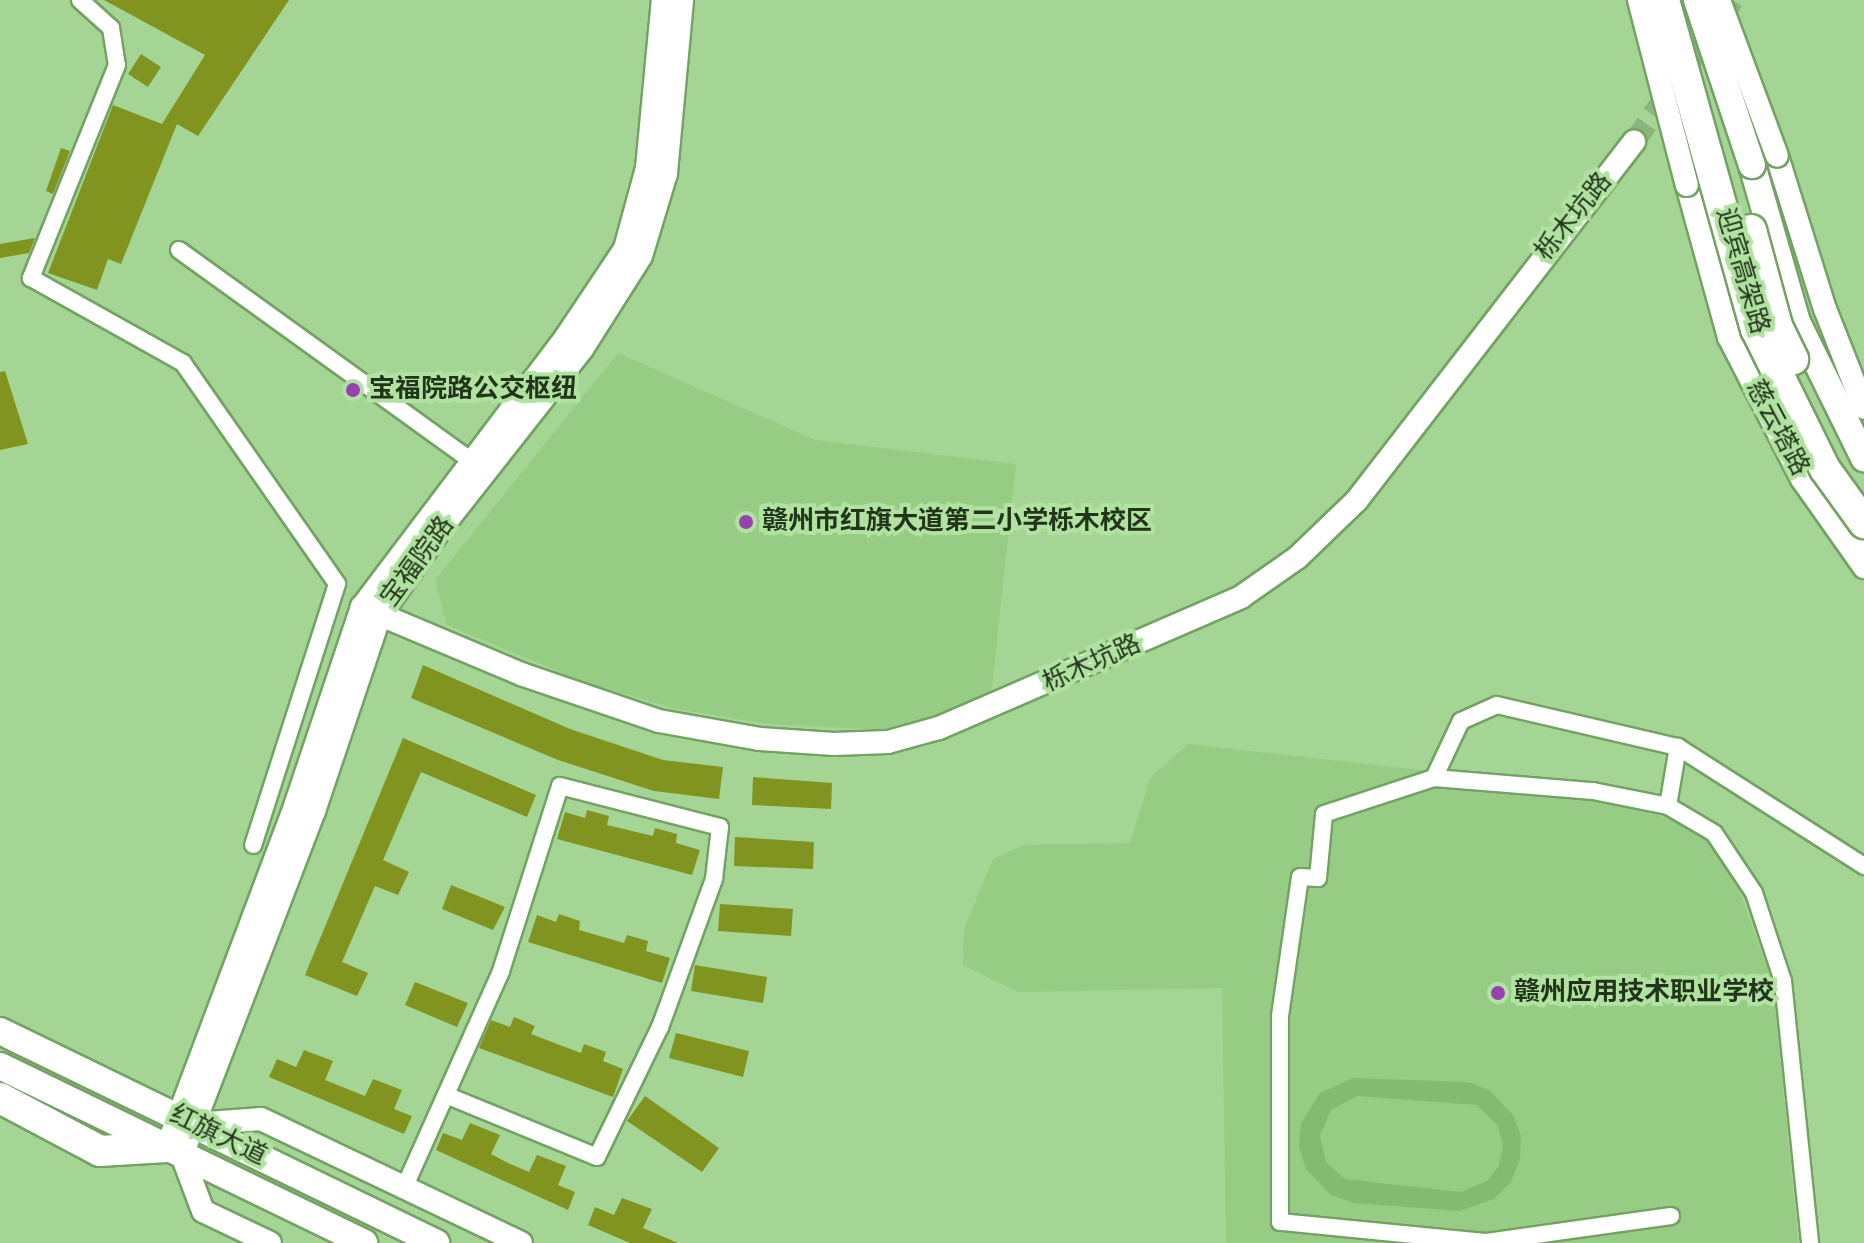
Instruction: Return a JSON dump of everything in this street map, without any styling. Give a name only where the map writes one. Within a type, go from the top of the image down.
[{"type":"highway","name":"迎宾高架路","points":[[1664,0],[1756,329],[1825,469],[1864,523]]},
{"type":"highway","name":"迎宾高架路","points":[[1682,0],[1777,326],[1844,464],[1864,491]]},
{"type":"highway","points":[[0,1098],[100,1151],[174,1151]]},
{"type":"main road","name":"慈云塔路","points":[[1651,0],[1695,182],[1742,333],[1814,477],[1864,548]]},
{"type":"main road","points":[[1697,0],[1752,165],[1797,322],[1864,458]]},
{"type":"main road","name":"红旗大道","points":[[0,1031],[436,1243]]},
{"type":"main road","name":"红旗大道","points":[[0,1066],[364,1243]]},
{"type":"street","points":[[80,0],[111,28],[117,65],[31,278],[183,363],[337,584],[253,845]]},
{"type":"street","name":"宝福院路","points":[[174,1151],[314,811],[371,611],[478,466],[625,249],[647,168],[663,0]]},
{"type":"street","name":"宝福院路","points":[[478,466],[582,349],[641,256],[666,173],[682,0]]},
{"type":"street","name":"慈云塔路","points":[[1639,0],[1695,182],[1729,337],[1802,479],[1864,567]]},
{"type":"street","points":[[1719,0],[1777,156],[1825,309],[1864,408]]},
{"type":"street","name":"栎木坑路","points":[[371,611],[566,691],[659,721],[760,739],[834,744],[888,742],[939,728],[1241,597],[1297,558],[1357,500],[1634,142]]},
{"type":"street","points":[[179,250],[478,466]]},
{"type":"street","points":[[1434,778],[1461,721],[1497,705],[1678,747],[1864,866]]},
{"type":"street","points":[[1668,806],[1678,747]]},
{"type":"street","points":[[1671,1216],[1485,1242],[1280,1222],[1280,1016],[1300,877],[1318,878],[1324,814],[1434,778],[1593,791],[1668,806],[1714,833],[1754,893],[1783,981],[1810,1243]]},
{"type":"street","points":[[405,1186],[524,911],[560,786],[720,827],[714,879],[660,1027],[597,1157],[446,1095]]},
{"type":"street","points":[[187,1120],[261,1119],[521,1243]]},
{"type":"street","points":[[174,1151],[203,1211],[270,1243]]},
{"type":"shaded area","name":"赣州市红旗大道第二小学栎木校区","points":[[618,353],[815,440],[1016,464],[991,696],[889,730],[769,724],[676,709],[584,682],[447,625],[435,580]]},
{"type":"shaded area","name":"赣州应用技术职业学校","points":[[1188,744],[1411,769],[1611,803],[1678,821],[1711,840],[1740,893],[1773,984],[1798,1243],[1226,1243],[1222,988],[1018,992],[963,965],[964,929],[993,859],[1024,845],[1130,843],[1150,778]]},
{"type":"shaded area","points":[[1353,1078],[1468,1082],[1489,1090],[1513,1115],[1521,1136],[1520,1159],[1511,1182],[1494,1199],[1460,1211],[1354,1203],[1331,1195],[1306,1169],[1299,1146],[1301,1123],[1320,1093]],"holes":[[[1357,1096],[1477,1105],[1498,1126],[1503,1146],[1499,1166],[1487,1181],[1461,1192],[1345,1179],[1326,1162],[1320,1136],[1331,1110]]]},
{"type":"building","points":[[104,0],[289,0],[198,136],[177,124],[121,264],[108,259],[97,290],[48,273],[113,105],[162,124],[205,55]]},
{"type":"building","points":[[141,54],[161,67],[148,87],[128,74]]},
{"type":"building","points":[[61,148],[70,151],[53,194],[46,191]]},
{"type":"building","points":[[35,238],[29,253],[0,258],[0,244]]},
{"type":"building","points":[[5,371],[28,444],[0,450],[0,372]]},
{"type":"building","points":[[423,665],[570,729],[663,760],[723,767],[719,799],[654,791],[558,760],[411,698]]},
{"type":"building","points":[[403,738],[536,795],[527,817],[421,772],[383,860],[409,872],[398,895],[375,886],[342,962],[368,973],[357,996],[305,975]]},
{"type":"building","points":[[753,777],[832,783],[831,809],[752,805]]},
{"type":"building","points":[[587,810],[609,816],[607,825],[653,836],[655,828],[677,834],[676,843],[700,850],[692,875],[557,839],[565,812],[585,818]]},
{"type":"building","points":[[735,837],[814,842],[813,869],[734,866]]},
{"type":"building","points":[[451,885],[505,907],[493,930],[442,909]]},
{"type":"building","points":[[720,904],[793,909],[791,936],[718,931]]},
{"type":"building","points":[[559,914],[580,921],[579,930],[624,943],[627,935],[648,941],[646,951],[670,958],[662,983],[528,942],[537,915],[556,922]]},
{"type":"building","points":[[695,965],[767,977],[763,1003],[691,991]]},
{"type":"building","points":[[415,982],[468,1003],[457,1027],[405,1005]]},
{"type":"building","points":[[514,1017],[535,1026],[531,1034],[581,1053],[584,1044],[606,1052],[603,1061],[623,1069],[613,1097],[479,1048],[491,1020],[510,1027]]},
{"type":"building","points":[[676,1033],[749,1051],[743,1077],[669,1058]]},
{"type":"building","points":[[304,1050],[333,1061],[325,1080],[365,1096],[373,1079],[402,1090],[394,1109],[412,1116],[404,1134],[269,1077],[277,1059],[296,1067]]},
{"type":"building","points":[[645,1096],[719,1148],[702,1172],[627,1121]]},
{"type":"building","points":[[470,1123],[500,1135],[491,1154],[508,1163],[529,1172],[537,1155],[566,1166],[558,1185],[575,1192],[568,1210],[436,1150],[443,1133],[462,1140]]},
{"type":"building","points":[[622,1198],[652,1209],[643,1228],[678,1243],[630,1243],[588,1225],[595,1207],[614,1215]]},
{"type":"tunnel","points":[[1634,142],[1733,0]]},
{"type":"place","name":"宝福院路公交枢纽","points":[[353,390]]},
{"type":"place","name":"赣州市红旗大道第二小学栎木校区","points":[[746,522]]},
{"type":"place","name":"赣州应用技术职业学校","points":[[1498,993]]}]
